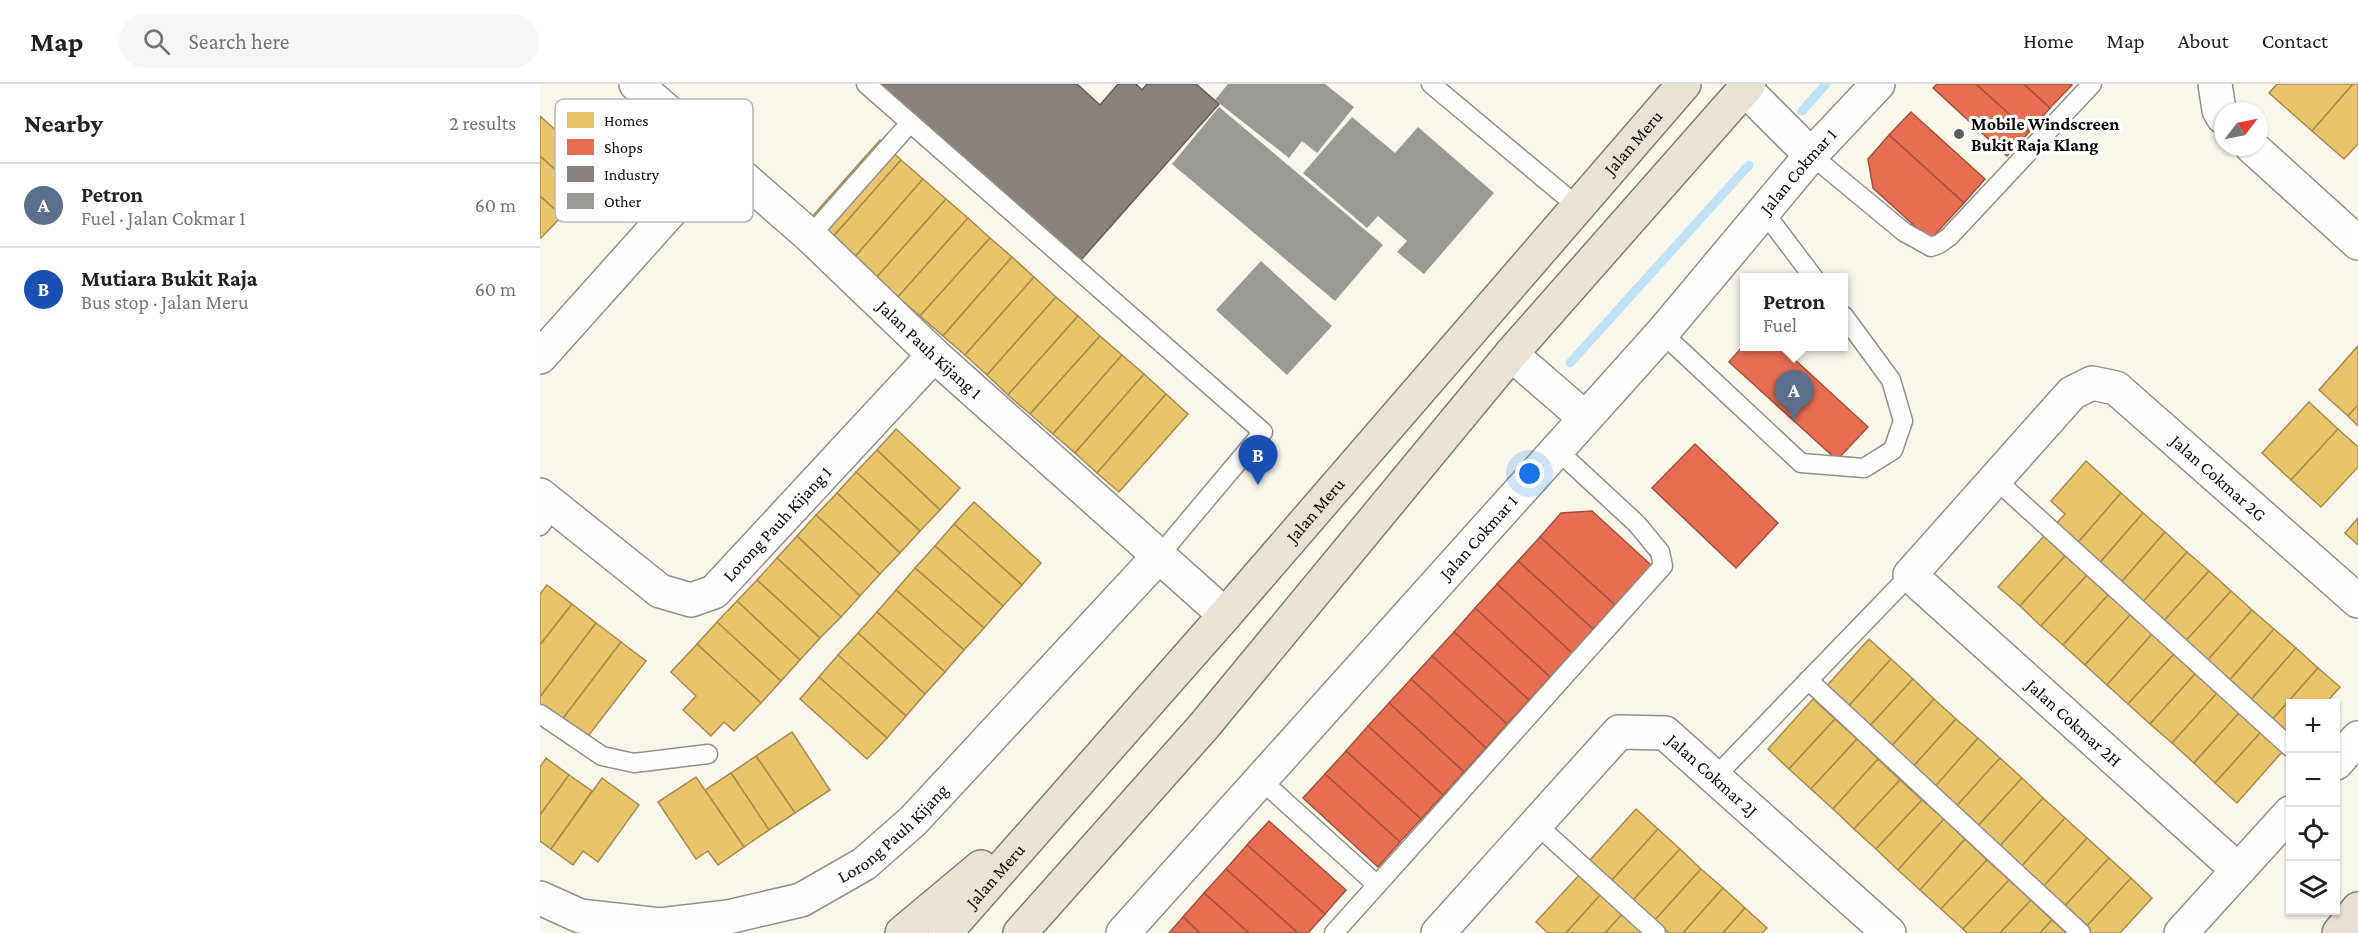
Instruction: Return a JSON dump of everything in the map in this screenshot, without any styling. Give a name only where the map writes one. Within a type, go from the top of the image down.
[{"type":"highway","name":"Jalan Meru","points":[[945,933],[1225,615],[1684,84]]},
{"type":"highway","points":[[1023,930],[1204,726],[1511,354],[1747,86]]},
{"type":"highway","points":[[902,933],[1065,797]]},
{"type":"highway","points":[[2340,933],[2358,909]]},
{"type":"street","name":"Jalan Pauh Kijang 1","points":[[636,84],[653,99]]},
{"type":"street","name":"Jalan Cokmar 1","points":[[1123,933],[1662,333],[1811,155],[1878,84]]},
{"type":"street","points":[[2215,84],[2218,102]]},
{"type":"street","points":[[1747,86],[1811,155]]},
{"type":"street","points":[[2262,156],[2358,243]]},
{"type":"street","name":"Jalan Pauh Kijang 1","points":[[753,187],[810,236],[934,355],[1225,615]]},
{"type":"street","points":[[540,357],[661,222]]},
{"type":"street","points":[[1511,354],[1585,418]]},
{"type":"street","name":"Lorong Pauh Kijang 1","points":[[545,509],[660,591],[691,600],[714,592],[934,355]]},
{"type":"street","name":"Jalan Cokmar 2G","points":[[1995,479],[2072,393],[2092,383],[2116,388],[2358,601]]},
{"type":"street","points":[[1910,575],[1995,479]]},
{"type":"street","name":"Lorong Pauh Kijang","points":[[540,898],[580,924],[660,925],[728,917],[801,900],[864,864],[913,821],[1158,557]]},
{"type":"street","name":"Jalan Cokmar 2H","points":[[1910,575],[2238,870]]},
{"type":"street","name":"Jalan Cokmar 2J","points":[[1442,932],[1619,732],[1665,733],[1888,933]]},
{"type":"street","points":[[2340,758],[2358,738]]},
{"type":"street","points":[[2181,933],[2286,817]]},
{"type":"lane","points":[[866,84],[1263,432],[1158,557]]},
{"type":"lane","points":[[1431,84],[1577,206]]},
{"type":"lane","points":[[1811,155],[1904,232],[1931,247],[1949,237],[2092,84]]},
{"type":"lane","points":[[810,236],[910,123]]},
{"type":"lane","points":[[1764,212],[1810,273]]},
{"type":"lane","points":[[1662,333],[1801,463],[1864,468],[1893,450],[1903,421],[1891,381],[1848,322]]},
{"type":"lane","points":[[1334,933],[1663,566],[1660,552],[1636,524],[1556,449]]},
{"type":"lane","points":[[1995,479],[2286,743]]},
{"type":"lane","points":[[1715,777],[1910,575]]},
{"type":"lane","points":[[1808,680],[2080,933]]},
{"type":"lane","points":[[540,714],[602,756],[634,763],[708,754]]},
{"type":"lane","points":[[1261,780],[1377,885]]},
{"type":"lane","points":[[1536,824],[1656,933]]},
{"type":"building: Homes","points":[[2277,84],[2353,84],[2312,131],[2269,93]]},
{"type":"building: Homes","points":[[2353,84],[2358,84],[2358,144],[2344,159],[2312,131]]},
{"type":"building: Homes","points":[[540,116],[555,130],[555,170],[540,156]]},
{"type":"building: Homes","points":[[880,140],[901,160],[832,238],[810,219]]},
{"type":"building: Homes","points":[[540,156],[555,170],[555,210],[540,196]]},
{"type":"building: Homes","points":[[901,160],[923,179],[854,258],[832,238]]},
{"type":"building: Homes","points":[[923,179],[946,199],[876,278],[854,258]]},
{"type":"building: Homes","points":[[540,196],[555,210],[556,222],[541,238]]},
{"type":"building: Homes","points":[[946,199],[968,218],[898,297],[876,278]]},
{"type":"building: Homes","points":[[968,218],[990,238],[920,316],[898,297]]},
{"type":"building: Homes","points":[[990,238],[1012,257],[943,336],[920,316]]},
{"type":"building: Homes","points":[[1012,257],[1034,277],[965,355],[943,336]]},
{"type":"building: Homes","points":[[1034,277],[1056,297],[987,375],[965,355]]},
{"type":"building: Homes","points":[[1056,297],[1078,316],[1008,395],[987,375]]},
{"type":"building: Homes","points":[[1078,316],[1100,336],[1030,414],[1008,395]]},
{"type":"building: Homes","points":[[1100,336],[1122,355],[1053,434],[1030,414]]},
{"type":"building: Homes","points":[[2358,346],[2358,405],[2348,416],[2319,390]]},
{"type":"building: Homes","points":[[1122,355],[1144,374],[1075,453],[1053,434]]},
{"type":"building: Homes","points":[[1144,374],[1166,394],[1097,473],[1075,453]]},
{"type":"building: Homes","points":[[1166,394],[1188,414],[1119,492],[1097,473]]},
{"type":"building: Homes","points":[[2309,402],[2338,429],[2291,480],[2262,453]]},
{"type":"building: Homes","points":[[2358,405],[2358,426],[2348,416]]},
{"type":"building: Homes","points":[[896,429],[960,488],[940,510],[877,450]]},
{"type":"building: Homes","points":[[2338,429],[2358,447],[2358,467],[2321,507],[2291,480]]},
{"type":"building: Homes","points":[[877,450],[940,510],[920,531],[856,472]]},
{"type":"building: Homes","points":[[2086,461],[2121,493],[2075,546],[2053,527],[2065,514],[2051,501]]},
{"type":"building: Homes","points":[[856,472],[920,531],[900,553],[837,493]]},
{"type":"building: Homes","points":[[837,493],[900,553],[880,574],[816,515]]},
{"type":"building: Homes","points":[[2121,493],[2143,513],[2097,566],[2075,546]]},
{"type":"building: Homes","points":[[974,502],[1041,563],[1022,585],[954,524]]},
{"type":"building: Homes","points":[[2143,513],[2165,532],[2119,585],[2097,566]]},
{"type":"building: Homes","points":[[816,515],[880,574],[860,596],[797,536]]},
{"type":"building: Homes","points":[[2358,518],[2358,545],[2345,533]]},
{"type":"building: Homes","points":[[954,524],[1022,585],[1003,606],[935,546]]},
{"type":"building: Homes","points":[[2165,532],[2187,552],[2141,604],[2119,585]]},
{"type":"building: Homes","points":[[797,536],[860,596],[841,617],[777,558]]},
{"type":"building: Homes","points":[[2044,536],[2065,556],[2020,606],[1998,587]]},
{"type":"building: Homes","points":[[935,546],[1003,606],[984,628],[915,568]]},
{"type":"building: Homes","points":[[2187,552],[2209,571],[2162,623],[2141,604]]},
{"type":"building: Homes","points":[[2065,556],[2087,575],[2041,626],[2020,606]]},
{"type":"building: Homes","points":[[777,558],[841,617],[820,638],[757,580]]},
{"type":"building: Homes","points":[[915,568],[984,628],[964,650],[896,590]]},
{"type":"building: Homes","points":[[2209,571],[2231,591],[2184,643],[2162,623]]},
{"type":"building: Homes","points":[[2087,575],[2108,595],[2063,645],[2041,626]]},
{"type":"building: Homes","points":[[757,580],[820,638],[800,660],[737,601]]},
{"type":"building: Homes","points":[[547,585],[572,604],[540,645],[540,594]]},
{"type":"building: Homes","points":[[896,590],[964,650],[945,672],[877,612]]},
{"type":"building: Homes","points":[[2231,591],[2252,610],[2206,662],[2184,643]]},
{"type":"building: Homes","points":[[2108,595],[2131,614],[2085,665],[2063,645]]},
{"type":"building: Homes","points":[[737,601],[800,660],[781,681],[717,622]]},
{"type":"building: Homes","points":[[572,604],[596,623],[540,697],[540,645]]},
{"type":"building: Homes","points":[[2252,610],[2274,629],[2228,682],[2206,662]]},
{"type":"building: Homes","points":[[877,612],[945,672],[925,694],[858,633]]},
{"type":"building: Homes","points":[[2131,614],[2152,634],[2107,685],[2085,665]]},
{"type":"building: Homes","points":[[717,622],[781,681],[761,703],[697,644]]},
{"type":"building: Homes","points":[[596,623],[621,642],[561,721],[540,705],[540,697]]},
{"type":"building: Homes","points":[[2274,629],[2296,648],[2250,701],[2228,682]]},
{"type":"building: Homes","points":[[858,633],[925,694],[906,716],[838,655]]},
{"type":"building: Homes","points":[[2152,634],[2174,654],[2128,704],[2107,685]]},
{"type":"building: Homes","points":[[1869,639],[1891,659],[1846,709],[1824,689]]},
{"type":"building: Homes","points":[[621,642],[646,661],[585,740],[561,721]]},
{"type":"building: Homes","points":[[697,644],[761,703],[734,731],[724,722],[711,736],[683,710],[696,696],[671,672]]},
{"type":"building: Homes","points":[[2296,648],[2318,668],[2291,699],[2286,699],[2286,704],[2271,721],[2250,701]]},
{"type":"building: Homes","points":[[2174,654],[2195,674],[2150,724],[2128,704]]},
{"type":"building: Homes","points":[[838,655],[906,716],[887,738],[819,677]]},
{"type":"building: Homes","points":[[1891,659],[1913,679],[1867,729],[1846,709]]},
{"type":"building: Homes","points":[[2318,668],[2340,687],[2329,699],[2291,699]]},
{"type":"building: Homes","points":[[2195,674],[2217,693],[2172,743],[2150,724]]},
{"type":"building: Homes","points":[[819,677],[887,738],[867,759],[800,699]]},
{"type":"building: Homes","points":[[1913,679],[1934,699],[1889,749],[1867,729]]},
{"type":"building: Homes","points":[[2217,693],[2239,713],[2194,763],[2172,743]]},
{"type":"building: Homes","points":[[1813,699],[1835,719],[1789,769],[1768,749]]},
{"type":"building: Homes","points":[[1934,699],[1956,719],[1911,769],[1889,749]]},
{"type":"building: Homes","points":[[2286,704],[2286,734],[2271,721]]},
{"type":"building: Homes","points":[[2239,713],[2261,732],[2215,783],[2194,763]]},
{"type":"building: Homes","points":[[1835,719],[1857,739],[1811,789],[1789,769]]},
{"type":"building: Homes","points":[[1956,719],[1978,738],[1933,789],[1911,769]]},
{"type":"building: Homes","points":[[792,732],[830,790],[795,813],[756,756]]},
{"type":"building: Homes","points":[[2261,732],[2282,752],[2237,803],[2215,783]]},
{"type":"building: Homes","points":[[1978,738],[2000,758],[1954,809],[1933,789]]},
{"type":"building: Homes","points":[[1857,739],[1878,759],[1833,809],[1811,789]]},
{"type":"building: Homes","points":[[756,756],[795,813],[769,830],[731,773]]},
{"type":"building: Homes","points":[[546,758],[569,775],[540,815],[540,767]]},
{"type":"building: Homes","points":[[2000,758],[2022,778],[1976,828],[1954,809]]},
{"type":"building: Homes","points":[[1878,759],[1900,780],[1854,829],[1833,809]]},
{"type":"building: Homes","points":[[731,773],[769,830],[744,847],[705,790]]},
{"type":"building: Homes","points":[[569,775],[592,791],[551,849],[540,841],[540,815]]},
{"type":"building: Homes","points":[[696,777],[744,847],[718,865],[708,851],[696,859],[658,802]]},
{"type":"building: Homes","points":[[602,778],[639,805],[598,862],[583,851],[573,865],[551,849]]},
{"type":"building: Homes","points":[[2022,778],[2043,798],[1998,848],[1976,828]]},
{"type":"building: Homes","points":[[1900,780],[1922,800],[1876,849],[1854,829]]},
{"type":"building: Homes","points":[[2043,798],[2065,818],[2020,868],[1998,848]]},
{"type":"building: Homes","points":[[1922,800],[1944,819],[1898,870],[1876,849]]},
{"type":"building: Homes","points":[[1636,809],[1658,829],[1612,880],[1590,860]]},
{"type":"building: Homes","points":[[2065,818],[2087,838],[2042,888],[2020,868]]},
{"type":"building: Homes","points":[[1944,819],[1965,839],[1920,890],[1898,870]]},
{"type":"building: Homes","points":[[1658,829],[1680,849],[1633,900],[1612,880]]},
{"type":"building: Homes","points":[[2087,838],[2109,858],[2063,908],[2042,888]]},
{"type":"building: Homes","points":[[1965,839],[1987,860],[1941,909],[1920,890]]},
{"type":"building: Homes","points":[[1680,849],[1701,869],[1655,920],[1633,900]]},
{"type":"building: Homes","points":[[2109,858],[2131,878],[2085,928],[2063,908]]},
{"type":"building: Homes","points":[[1987,860],[2009,880],[1963,929],[1941,909]]},
{"type":"building: Homes","points":[[1701,869],[1723,888],[1683,933],[1669,933],[1655,920]]},
{"type":"building: Homes","points":[[1581,873],[1602,893],[1566,933],[1548,933],[1536,922]]},
{"type":"building: Homes","points":[[2131,878],[2152,898],[2120,933],[2091,933],[2085,928]]},
{"type":"building: Homes","points":[[2009,880],[2031,900],[2000,933],[1967,933],[1963,929]]},
{"type":"building: Homes","points":[[1723,888],[1745,908],[1723,933],[1683,933]]},
{"type":"building: Homes","points":[[1602,893],[1624,912],[1605,933],[1566,933]]},
{"type":"building: Homes","points":[[2031,900],[2052,920],[2040,933],[2000,933]]},
{"type":"building: Homes","points":[[1745,908],[1767,928],[1762,933],[1723,933]]},
{"type":"building: Homes","points":[[1624,912],[1644,933],[1605,933]]},
{"type":"building: Homes","points":[[2052,920],[2067,933],[2040,933]]},
{"type":"building: Shops","points":[[1937,84],[1976,84],[2029,132],[2007,156],[1933,88]]},
{"type":"building: Shops","points":[[1976,84],[2024,84],[2050,108],[2029,132]]},
{"type":"building: Shops","points":[[2024,84],[2071,84],[2072,85],[2050,108]]},
{"type":"building: Shops","points":[[1911,112],[1985,179],[1964,203],[1889,135]]},
{"type":"building: Shops","points":[[1889,135],[1964,203],[1930,240],[1873,188],[1868,159]]},
{"type":"building: Shops","points":[[1740,350],[1785,351],[1868,427],[1837,460],[1729,362]]},
{"type":"building: Shops","points":[[1695,444],[1778,523],[1736,568],[1652,488]]},
{"type":"building: Shops","points":[[1592,511],[1651,565],[1615,605],[1540,537],[1561,513]]},
{"type":"building: Shops","points":[[1540,537],[1615,605],[1593,629],[1518,561]]},
{"type":"building: Shops","points":[[1518,561],[1593,629],[1572,653],[1497,584]]},
{"type":"building: Shops","points":[[1497,584],[1572,653],[1550,677],[1475,608]]},
{"type":"building: Shops","points":[[1475,608],[1550,677],[1529,700],[1454,632]]},
{"type":"building: Shops","points":[[1454,632],[1529,700],[1507,724],[1432,656]]},
{"type":"building: Shops","points":[[1432,656],[1507,724],[1486,748],[1411,679]]},
{"type":"building: Shops","points":[[1411,679],[1486,748],[1464,772],[1389,703]]},
{"type":"building: Shops","points":[[1389,703],[1464,772],[1443,795],[1368,726]]},
{"type":"building: Shops","points":[[1368,726],[1443,795],[1421,819],[1346,751]]},
{"type":"building: Shops","points":[[1346,751],[1421,819],[1400,842],[1325,774]]},
{"type":"building: Shops","points":[[1325,774],[1400,842],[1378,867],[1303,798]]},
{"type":"building: Shops","points":[[1269,821],[1346,890],[1325,914],[1247,845]]},
{"type":"building: Shops","points":[[1247,845],[1325,914],[1308,933],[1298,933],[1226,869]]},
{"type":"building: Shops","points":[[1226,869],[1298,933],[1249,933],[1204,893]]},
{"type":"building: Shops","points":[[1204,893],[1249,933],[1200,933],[1183,917]]},
{"type":"building: Shops","points":[[1183,917],[1200,933],[1169,933]]},
{"type":"building: Industry","points":[[870,84],[1077,84],[1100,105],[1118,84],[1136,84],[1142,90],[1147,84],[1196,84],[1219,104],[1073,269]]},
{"type":"building: Other","points":[[1228,84],[1325,84],[1354,107],[1317,153],[1302,141],[1289,158],[1215,100]]},
{"type":"building: Other","points":[[1219,107],[1383,245],[1335,301],[1172,164]]},
{"type":"building: Other","points":[[1352,117],[1395,153],[1418,127],[1494,193],[1424,274],[1397,252],[1407,241],[1378,216],[1367,228],[1303,173]]},
{"type":"building: Other","points":[[1261,261],[1332,326],[1287,375],[1216,310]]},
{"type":"waterway","points":[[1802,111],[1826,84]]},
{"type":"waterway","points":[[1570,363],[1749,165]]},
{"type":"place","name":"Mobile Windscreen Bukit Raja Klang","points":[[1959,134]]},
{"type":"place","name":"Petron","points":[[1794,420]]},
{"type":"place","name":"Mutiara Bukit Raja","points":[[1258,485]]}]
